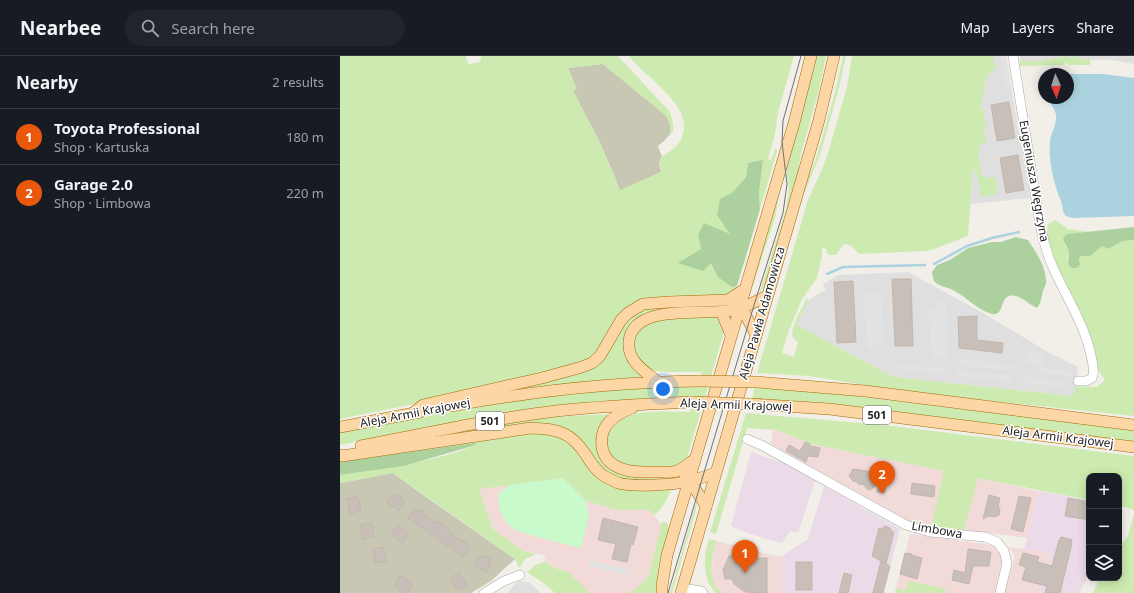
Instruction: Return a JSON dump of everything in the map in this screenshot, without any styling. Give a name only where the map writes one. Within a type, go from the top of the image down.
[{"type":"main road","name":"Aleja Pawła Adamowicza","points":[[662,593],[667,555],[804,88],[811,56]]},
{"type":"main road","name":"Aleja Pawła Adamowicza","points":[[682,590],[715,473],[820,120],[834,56]]},
{"type":"main road","points":[[413,413],[423,405],[542,378],[592,363],[600,356],[624,316],[636,307],[644,304],[728,300],[745,289]]},
{"type":"main road","points":[[657,381],[640,368],[632,359],[629,347],[630,337],[634,328],[644,320],[653,316],[669,314],[721,311],[740,308],[767,296]]},
{"type":"main road","points":[[728,300],[740,308],[745,314],[756,335]]},
{"type":"main road","points":[[721,311],[731,335]]},
{"type":"main road","name":"Aleja Armii Krajowej","points":[[340,427],[489,399],[559,389],[657,381],[757,382],[858,390],[1134,425]]},
{"type":"main road","name":"Aleja Armii Krajowej","points":[[340,450],[451,428],[534,414],[587,408],[693,402],[829,409],[1134,447]]},
{"type":"main road","points":[[642,404],[622,411],[609,423],[602,437],[603,452],[607,460],[614,465],[635,472],[677,472],[695,459]]},
{"type":"main road","points":[[340,455],[342,456],[531,428],[545,428],[560,432],[571,438],[581,447],[597,470],[605,476],[618,482],[632,484],[675,483],[689,481],[715,473]]},
{"type":"main road","points":[[677,472],[689,481],[706,506]]},
{"type":"main road","points":[[675,483],[684,498]]},
{"type":"street","name":"Eugeniusza Węgrzyna","points":[[1013,56],[1044,244],[1055,272],[1080,322],[1091,354],[1094,372],[1092,378],[1086,381],[1078,381]]},
{"type":"street","name":"Limbowa","points":[[747,439],[763,446],[906,525],[930,532],[985,537],[997,542],[1004,550],[1007,563],[1000,593]]},
{"type":"street","points":[[484,593],[504,581],[520,575]]},
{"type":"street","points":[[682,590],[700,591],[703,593]]},
{"type":"shaded area","points":[[988,56],[1006,56],[1030,198],[970,204],[977,131]]},
{"type":"shaded area","points":[[1000,56],[1006,56],[1011,89],[1006,90]]},
{"type":"shaded area","points":[[1020,56],[1134,56],[1134,64],[1111,60],[1057,59],[1022,65]]},
{"type":"shaded area","points":[[603,64],[659,109],[667,117],[670,125],[670,134],[658,146],[662,157],[659,162],[661,172],[620,191],[599,141],[573,91],[576,89],[568,68]]},
{"type":"shaded area","points":[[908,272],[983,313],[1048,352],[1078,367],[1075,392],[1071,396],[894,377],[797,325],[807,301],[826,289],[822,285],[838,275]]},
{"type":"shaded area","points":[[864,292],[881,292],[884,344],[873,344],[873,349],[867,349]]},
{"type":"shaded area","points":[[935,302],[946,302],[948,358],[931,358],[929,310],[936,309]]},
{"type":"shaded area","points":[[1027,351],[1039,352],[1039,355],[1044,356],[1043,366],[1026,364]]},
{"type":"shaded area","points":[[959,359],[1013,365],[1013,371],[958,365]]},
{"type":"shaded area","points":[[894,363],[946,369],[945,374],[894,369]]},
{"type":"shaded area","points":[[1040,368],[1072,371],[1072,377],[1039,373]]},
{"type":"shaded area","points":[[958,370],[1012,376],[1011,382],[957,376]]},
{"type":"shaded area","points":[[1024,377],[1065,382],[1064,387],[1023,383]]},
{"type":"shaded area","points":[[773,430],[777,430],[811,444],[945,471],[931,526],[915,524],[771,444]]},
{"type":"shaded area","points":[[751,452],[783,463],[815,481],[798,533],[790,531],[784,541],[780,543],[747,533],[731,526]]},
{"type":"shaded area","points":[[393,473],[515,559],[491,581],[471,593],[340,593],[340,483]]},
{"type":"shaded area","points":[[564,478],[585,500],[616,510],[651,510],[661,525],[649,575],[639,586],[629,593],[588,593],[582,584],[578,582],[569,572],[557,569],[546,563],[544,555],[523,551],[493,529],[478,489]]},
{"type":"shaded area","points":[[977,478],[1039,491],[1027,538],[964,530]]},
{"type":"shaded area","points":[[824,486],[900,529],[883,593],[782,593],[782,556],[808,539]]},
{"type":"shaded area","points":[[1039,491],[1086,499],[1086,580],[1079,593],[1040,593],[1051,553],[1024,549]]},
{"type":"shaded area","points":[[910,534],[992,545],[1003,558],[994,593],[945,593],[946,590],[908,581],[906,590],[896,588]]},
{"type":"shaded area","points":[[716,541],[772,555],[782,556],[782,593],[721,592],[714,583],[711,573]]},
{"type":"shaded area","points":[[1008,547],[1051,552],[1040,593],[1005,593],[1015,555]]},
{"type":"shaded area","points":[[590,560],[631,571],[629,576],[588,566]]},
{"type":"shaded area","points":[[518,581],[529,582],[541,593],[507,593]]},
{"type":"green space","points":[[340,56],[466,56],[468,64],[480,62],[481,56],[618,56],[670,112],[673,122],[673,132],[670,134],[670,125],[667,117],[603,64],[568,68],[577,89],[573,91],[599,141],[620,190],[661,172],[660,160],[680,141],[683,133],[684,122],[674,102],[629,56],[794,56],[778,112],[775,134],[768,159],[771,160],[776,148],[777,151],[760,209],[759,193],[763,161],[748,163],[746,177],[733,192],[720,199],[730,234],[698,235],[701,249],[731,287],[737,286],[736,288],[728,296],[645,299],[596,354],[585,362],[443,398],[340,419]]},
{"type":"green space","points":[[816,56],[826,56],[819,90],[801,153],[797,180],[766,283],[759,294],[786,210],[789,188],[786,166]]},
{"type":"green space","points":[[843,56],[846,56],[838,92],[820,155],[801,201],[805,184],[816,159],[835,92]]},
{"type":"green space","points":[[852,56],[993,56],[996,69],[989,73],[986,78],[980,109],[983,108],[986,126],[984,126],[986,143],[979,144],[980,150],[978,151],[982,177],[995,177],[998,194],[981,197],[976,170],[973,170],[968,236],[934,249],[926,251],[859,254],[850,245],[844,244],[836,255],[828,255],[826,249],[822,248],[822,256],[817,278],[802,299],[788,333],[782,353],[794,357],[798,342],[793,338],[792,334],[797,318],[807,298],[808,300],[797,325],[894,377],[1071,396],[1075,392],[1075,386],[1097,387],[1105,380],[1098,370],[1090,340],[1056,267],[1045,231],[1048,230],[1047,225],[1055,220],[1068,229],[1090,232],[1067,234],[1065,245],[1069,252],[1067,261],[1070,266],[1080,265],[1079,259],[1081,256],[1090,256],[1102,246],[1109,249],[1122,241],[1134,240],[1134,416],[915,393],[809,376],[757,373],[808,200],[828,153],[847,87]]},
{"type":"green space","points":[[1069,56],[1070,59],[1073,58],[1073,56],[1077,56],[1078,59],[1090,59],[1090,65],[1068,65],[1068,63],[1065,63],[1064,65],[1020,66],[1020,61],[1022,60],[1033,62]]},
{"type":"green space","points":[[763,160],[759,193],[760,209],[737,286],[732,287],[718,277],[711,263],[703,271],[678,263],[701,249],[698,235],[704,223],[730,234],[717,215],[720,199],[733,192],[746,177],[748,163]]},
{"type":"green space","points":[[780,189],[775,218],[747,303]]},
{"type":"green space","points":[[1134,227],[1134,240],[1122,241],[1109,249],[1102,246],[1090,256],[1081,256],[1079,259],[1080,265],[1077,268],[1071,268],[1068,263],[1069,252],[1063,239],[1067,234]]},
{"type":"green space","points":[[1016,237],[1028,240],[1040,259],[1044,269],[1046,283],[1041,302],[1037,308],[1016,296],[1009,296],[1004,300],[1000,310],[996,314],[992,314],[977,307],[953,290],[934,281],[932,272],[937,265],[950,260],[968,248],[992,242],[1001,242]]},
{"type":"green space","points":[[721,304],[733,306],[659,310],[644,314],[636,320],[627,332],[624,346],[625,353],[631,366],[646,377],[591,381],[514,390],[577,374],[626,320],[643,309]]},
{"type":"green space","points":[[716,316],[719,318],[724,332],[687,458],[678,466],[667,468],[649,468],[624,465],[612,457],[606,444],[611,430],[624,418],[638,413],[690,412],[694,398],[637,399],[584,404],[470,420],[340,445],[340,432],[454,410],[542,396],[637,388],[698,386],[702,372],[662,372],[652,370],[641,364],[633,347],[635,336],[642,326],[666,317]]},
{"type":"green space","points":[[755,387],[844,395],[1134,430],[1134,442],[752,399]]},
{"type":"green space","points":[[746,413],[884,425],[1134,456],[1134,510],[1122,506],[1122,473],[1086,473],[1086,499],[978,478],[964,530],[931,526],[944,471],[811,444],[777,430],[747,428],[716,534],[710,532]]},
{"type":"green space","points":[[612,414],[601,459],[670,476],[672,478],[631,480],[620,478],[602,469],[583,444],[527,424],[455,434],[492,426],[556,417]]},
{"type":"green space","points":[[537,432],[554,434],[570,442],[594,473],[671,490],[660,510],[654,515],[650,510],[616,510],[585,500],[564,478],[479,489],[493,529],[523,551],[536,554],[525,559],[519,568],[515,559],[393,473],[340,483],[340,475],[426,460],[476,445],[475,443],[340,462],[340,460]]},
{"type":"green space","points":[[475,443],[476,445],[403,466],[340,475],[340,462]]},
{"type":"green space","points":[[564,478],[585,500],[589,515],[581,548],[533,536],[516,530],[505,521],[500,509],[498,494],[510,485]]},
{"type":"green space","points":[[697,500],[696,510],[672,593],[670,593]]},
{"type":"green space","points":[[1134,514],[1134,593],[1093,593],[1099,581],[1122,581],[1122,544],[1128,536]]},
{"type":"green space","points":[[664,521],[667,523],[669,528],[657,593],[629,593],[639,586],[649,575],[660,524]]},
{"type":"green space","points":[[709,539],[716,541],[712,562],[712,576],[717,588],[723,593],[716,593],[711,587],[706,574],[705,560]]},
{"type":"green space","points":[[546,561],[546,563],[557,569],[569,572],[578,582],[582,584],[588,593],[555,593],[527,572],[536,565]]},
{"type":"green space","points":[[908,581],[946,589],[945,593],[895,593],[896,588],[906,590]]},
{"type":"water","points":[[1074,74],[1103,74],[1134,78],[1134,216],[1072,218],[1066,216],[1056,188],[1051,164],[1050,141],[1056,121],[1054,110],[1051,104],[1074,104]]},
{"type":"building","points":[[1009,102],[1015,138],[997,141],[991,105]]},
{"type":"building","points":[[1018,155],[1024,190],[1006,193],[1000,158]]},
{"type":"building","points":[[892,279],[911,279],[913,346],[895,346]]},
{"type":"building","points":[[853,281],[856,342],[837,343],[834,282]]},
{"type":"building","points":[[977,316],[977,340],[1003,343],[1002,353],[959,348],[958,317]]},
{"type":"building","points":[[805,442],[810,444],[810,446],[820,448],[818,457],[808,456],[806,462],[786,451],[789,445],[800,451]]},
{"type":"building","points":[[853,469],[887,474],[885,493],[877,492],[879,483],[870,490],[864,485],[853,481],[849,476]]},
{"type":"building","points":[[912,483],[935,486],[934,497],[911,494]]},
{"type":"building","points":[[397,493],[402,496],[401,499],[405,502],[399,511],[386,502],[392,495],[395,497]]},
{"type":"building","points":[[989,495],[1000,498],[998,506],[1000,509],[999,515],[995,517],[989,516],[983,519]]},
{"type":"building","points":[[1019,496],[1031,498],[1023,532],[1011,529]]},
{"type":"building","points":[[358,497],[361,511],[350,513],[347,499]]},
{"type":"building","points":[[1068,498],[1086,501],[1086,520],[1065,516]]},
{"type":"building","points":[[419,509],[435,523],[437,521],[452,531],[450,533],[463,542],[464,540],[469,544],[466,548],[469,550],[464,557],[408,518],[414,510],[417,512]]},
{"type":"building","points":[[603,518],[638,527],[633,545],[631,544],[627,562],[612,559],[616,544],[598,540]]},
{"type":"building","points":[[371,523],[374,537],[363,539],[360,525]]},
{"type":"building","points":[[398,525],[409,534],[403,543],[391,534]]},
{"type":"building","points":[[885,526],[894,532],[886,564],[890,566],[883,593],[873,593],[881,561],[872,556],[879,528],[881,529]]},
{"type":"building","points":[[1061,537],[1072,540],[1072,543],[1060,593],[1045,593],[1047,586],[1022,580],[1026,567],[1019,565],[1023,553],[1039,557],[1037,562],[1052,566]]},
{"type":"building","points":[[383,547],[386,561],[375,563],[373,549]]},
{"type":"building","points":[[968,549],[991,552],[989,566],[973,566],[969,584],[952,580],[954,570],[965,573]]},
{"type":"building","points":[[742,552],[747,553],[747,556],[753,558],[767,558],[767,593],[745,592],[734,584],[732,579],[725,579],[723,570],[729,556]]},
{"type":"building","points":[[905,553],[922,558],[917,579],[900,574]]},
{"type":"building","points":[[481,555],[485,558],[486,556],[491,559],[488,563],[491,565],[486,572],[474,564]]},
{"type":"building","points":[[796,562],[812,562],[812,590],[796,590]]},
{"type":"building","points":[[460,573],[468,586],[460,590],[458,587],[456,588],[450,578]]},
{"type":"building","points":[[844,573],[852,575],[848,593],[839,593]]},
{"type":"building","points":[[400,576],[413,583],[408,593],[395,586]]},
{"type":"waterway","points":[[934,264],[967,246],[992,238],[1019,232]]},
{"type":"waterway","points":[[827,274],[843,267],[925,265]]},
{"type":"tram line","points":[[668,593],[783,213],[787,184],[782,142],[783,121],[801,56]]},
{"type":"place","name":"Garage 2.0","points":[[882,494]]},
{"type":"place","name":"Toyota Professional","points":[[745,573]]}]
